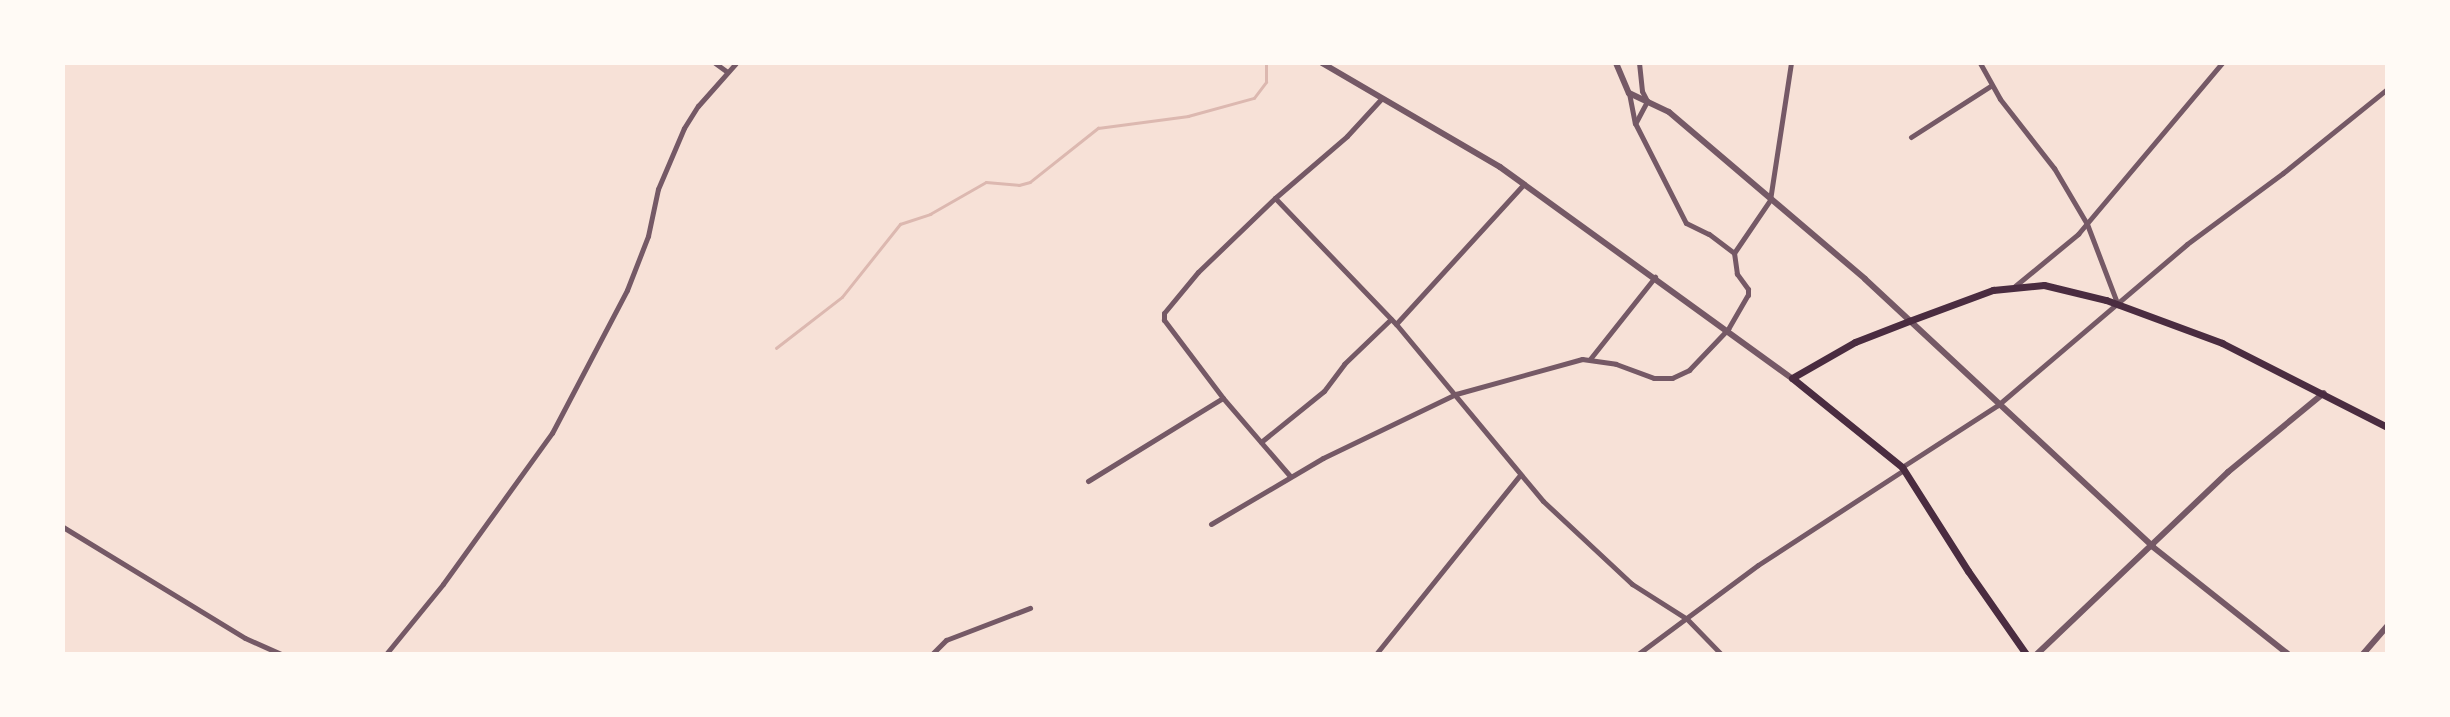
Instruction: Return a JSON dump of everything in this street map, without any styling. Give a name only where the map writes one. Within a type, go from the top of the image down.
[{"type":"main road","points":[[2026,654],[1968,571],[1903,469],[1792,378],[1855,342],[1993,290],[2044,285],[2118,305],[2222,342],[2387,426]]},
{"type":"street","points":[[715,63],[726,71]]},
{"type":"street","points":[[386,654],[450,575],[535,459],[570,403],[635,272],[671,152],[698,106],[726,71],[736,63]]},
{"type":"street","points":[[1322,63],[1524,184],[1728,328],[1792,378]]},
{"type":"street","points":[[1616,63],[1629,93],[1636,123],[1686,223],[1709,234],[1734,253]]},
{"type":"street","points":[[1639,63],[1642,91],[1647,101]]},
{"type":"street","points":[[1211,524],[1290,476],[1456,394],[1590,359],[1654,378],[1672,378],[1689,370],[1704,357],[1728,328],[1749,292],[1737,274],[1734,253],[1770,200],[1791,63]]},
{"type":"street","points":[[1980,63],[1992,85],[2054,168],[2087,224],[2118,305]]},
{"type":"street","points":[[2015,286],[2087,224],[2222,63]]},
{"type":"street","points":[[1911,137],[1992,85]]},
{"type":"street","points":[[1638,654],[1758,565],[1998,405],[2187,244],[2283,173],[2387,89]]},
{"type":"street","points":[[1629,93],[1668,112],[1865,279],[2153,547],[2288,654]]},
{"type":"street","points":[[1290,476],[1223,398],[1164,320],[1164,313],[1198,272],[1275,198],[1347,136],[1381,99]]},
{"type":"street","points":[[1636,123],[1647,101]]},
{"type":"street","points":[[1261,442],[1324,391],[1344,364],[1393,321],[1524,184]]},
{"type":"street","points":[[1275,198],[1393,321],[1456,394],[1519,476],[1577,535],[1632,584],[1687,619],[1721,654]]},
{"type":"street","points":[[1590,359],[1655,277]]},
{"type":"street","points":[[2037,654],[2153,547],[2228,472],[2324,393]]},
{"type":"street","points":[[1088,481],[1223,398]]},
{"type":"street","points":[[1376,654],[1519,476]]},
{"type":"street","points":[[63,527],[245,638],[281,654]]},
{"type":"street","points":[[932,654],[946,640],[1030,608]]},
{"type":"street","points":[[2363,654],[2387,626]]},
{"type":"waterway","points":[[776,348],[842,297],[900,224],[930,214],[986,182],[1019,185],[1030,182],[1098,128],[1188,116],[1254,98],[1266,82],[1266,63]]}]
